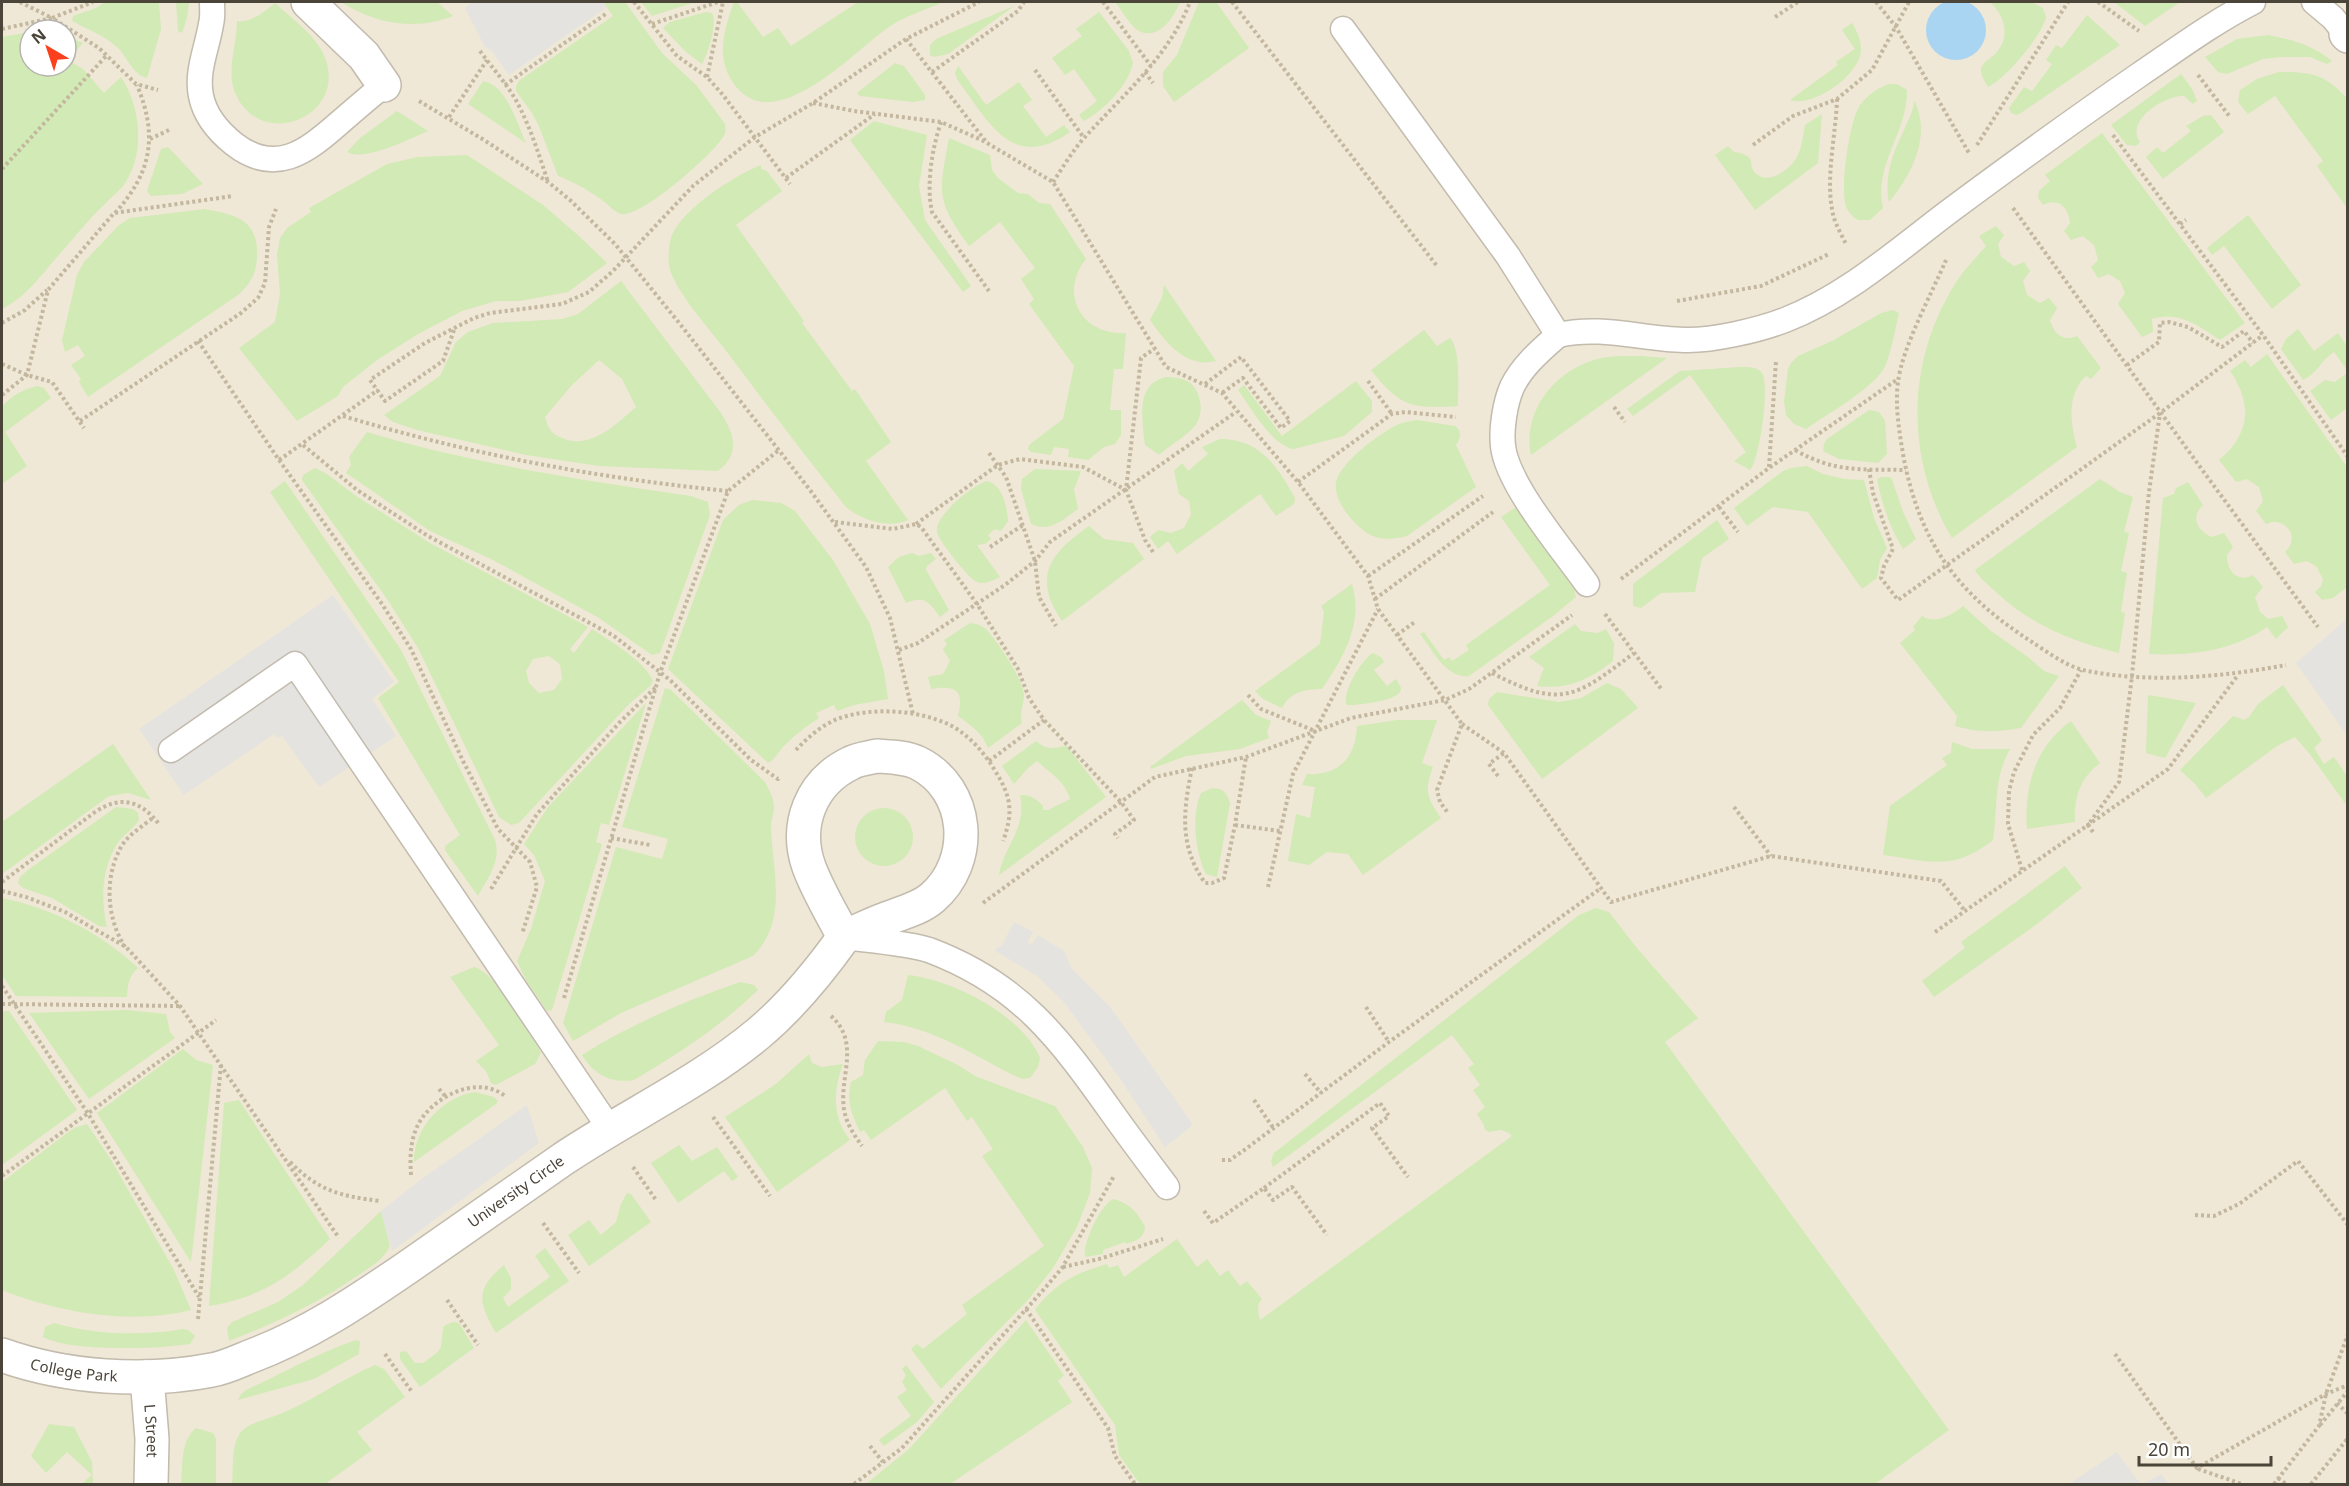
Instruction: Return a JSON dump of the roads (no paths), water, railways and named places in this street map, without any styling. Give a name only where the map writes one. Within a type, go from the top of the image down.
[{"type":"street","points":[[308,2],[364,56],[384,85]]},
{"type":"street","points":[[877,756],[909,759],[932,772],[946,786],[956,803],[962,830],[956,864],[943,887],[931,899],[917,908],[844,937],[809,866],[803,842],[804,816],[815,793],[831,774],[853,761],[877,756]]},
{"type":"street","name":"University Circle","points":[[147,1377],[213,1370],[274,1348],[350,1307],[610,1129],[711,1069],[760,1032],[789,1005],[827,961],[844,937]]},
{"type":"street","name":"College Park","points":[[2,1355],[60,1370],[147,1377]]},
{"type":"street","name":"L Street","points":[[147,1377],[152,1439],[151,1485]]},
{"type":"lane","points":[[212,2],[212,24],[201,59],[201,97],[217,129],[244,152],[260,158],[276,160],[292,157],[312,146],[384,85]]},
{"type":"lane","points":[[1591,591],[1523,494],[1514,478],[1503,446],[1506,408],[1512,387],[1536,355],[1558,335],[1608,331],[1691,340],[1725,336],[1784,321],[1874,269],[2092,108],[2222,18],[2253,2]]},
{"type":"lane","points":[[2314,2],[2333,18],[2347,35]]},
{"type":"lane","points":[[1343,29],[1508,256],[1558,335]]},
{"type":"lane","points":[[171,750],[296,664],[610,1129]]},
{"type":"lane","points":[[844,937],[927,949],[973,971],[1014,997],[1043,1023],[1070,1053],[1167,1187]]},
{"type":"water","points":[[1956,0],[1973,5],[1981,13],[1986,30],[1981,47],[1973,55],[1956,60],[1939,55],[1931,47],[1926,30],[1931,13],[1939,5]]}]
